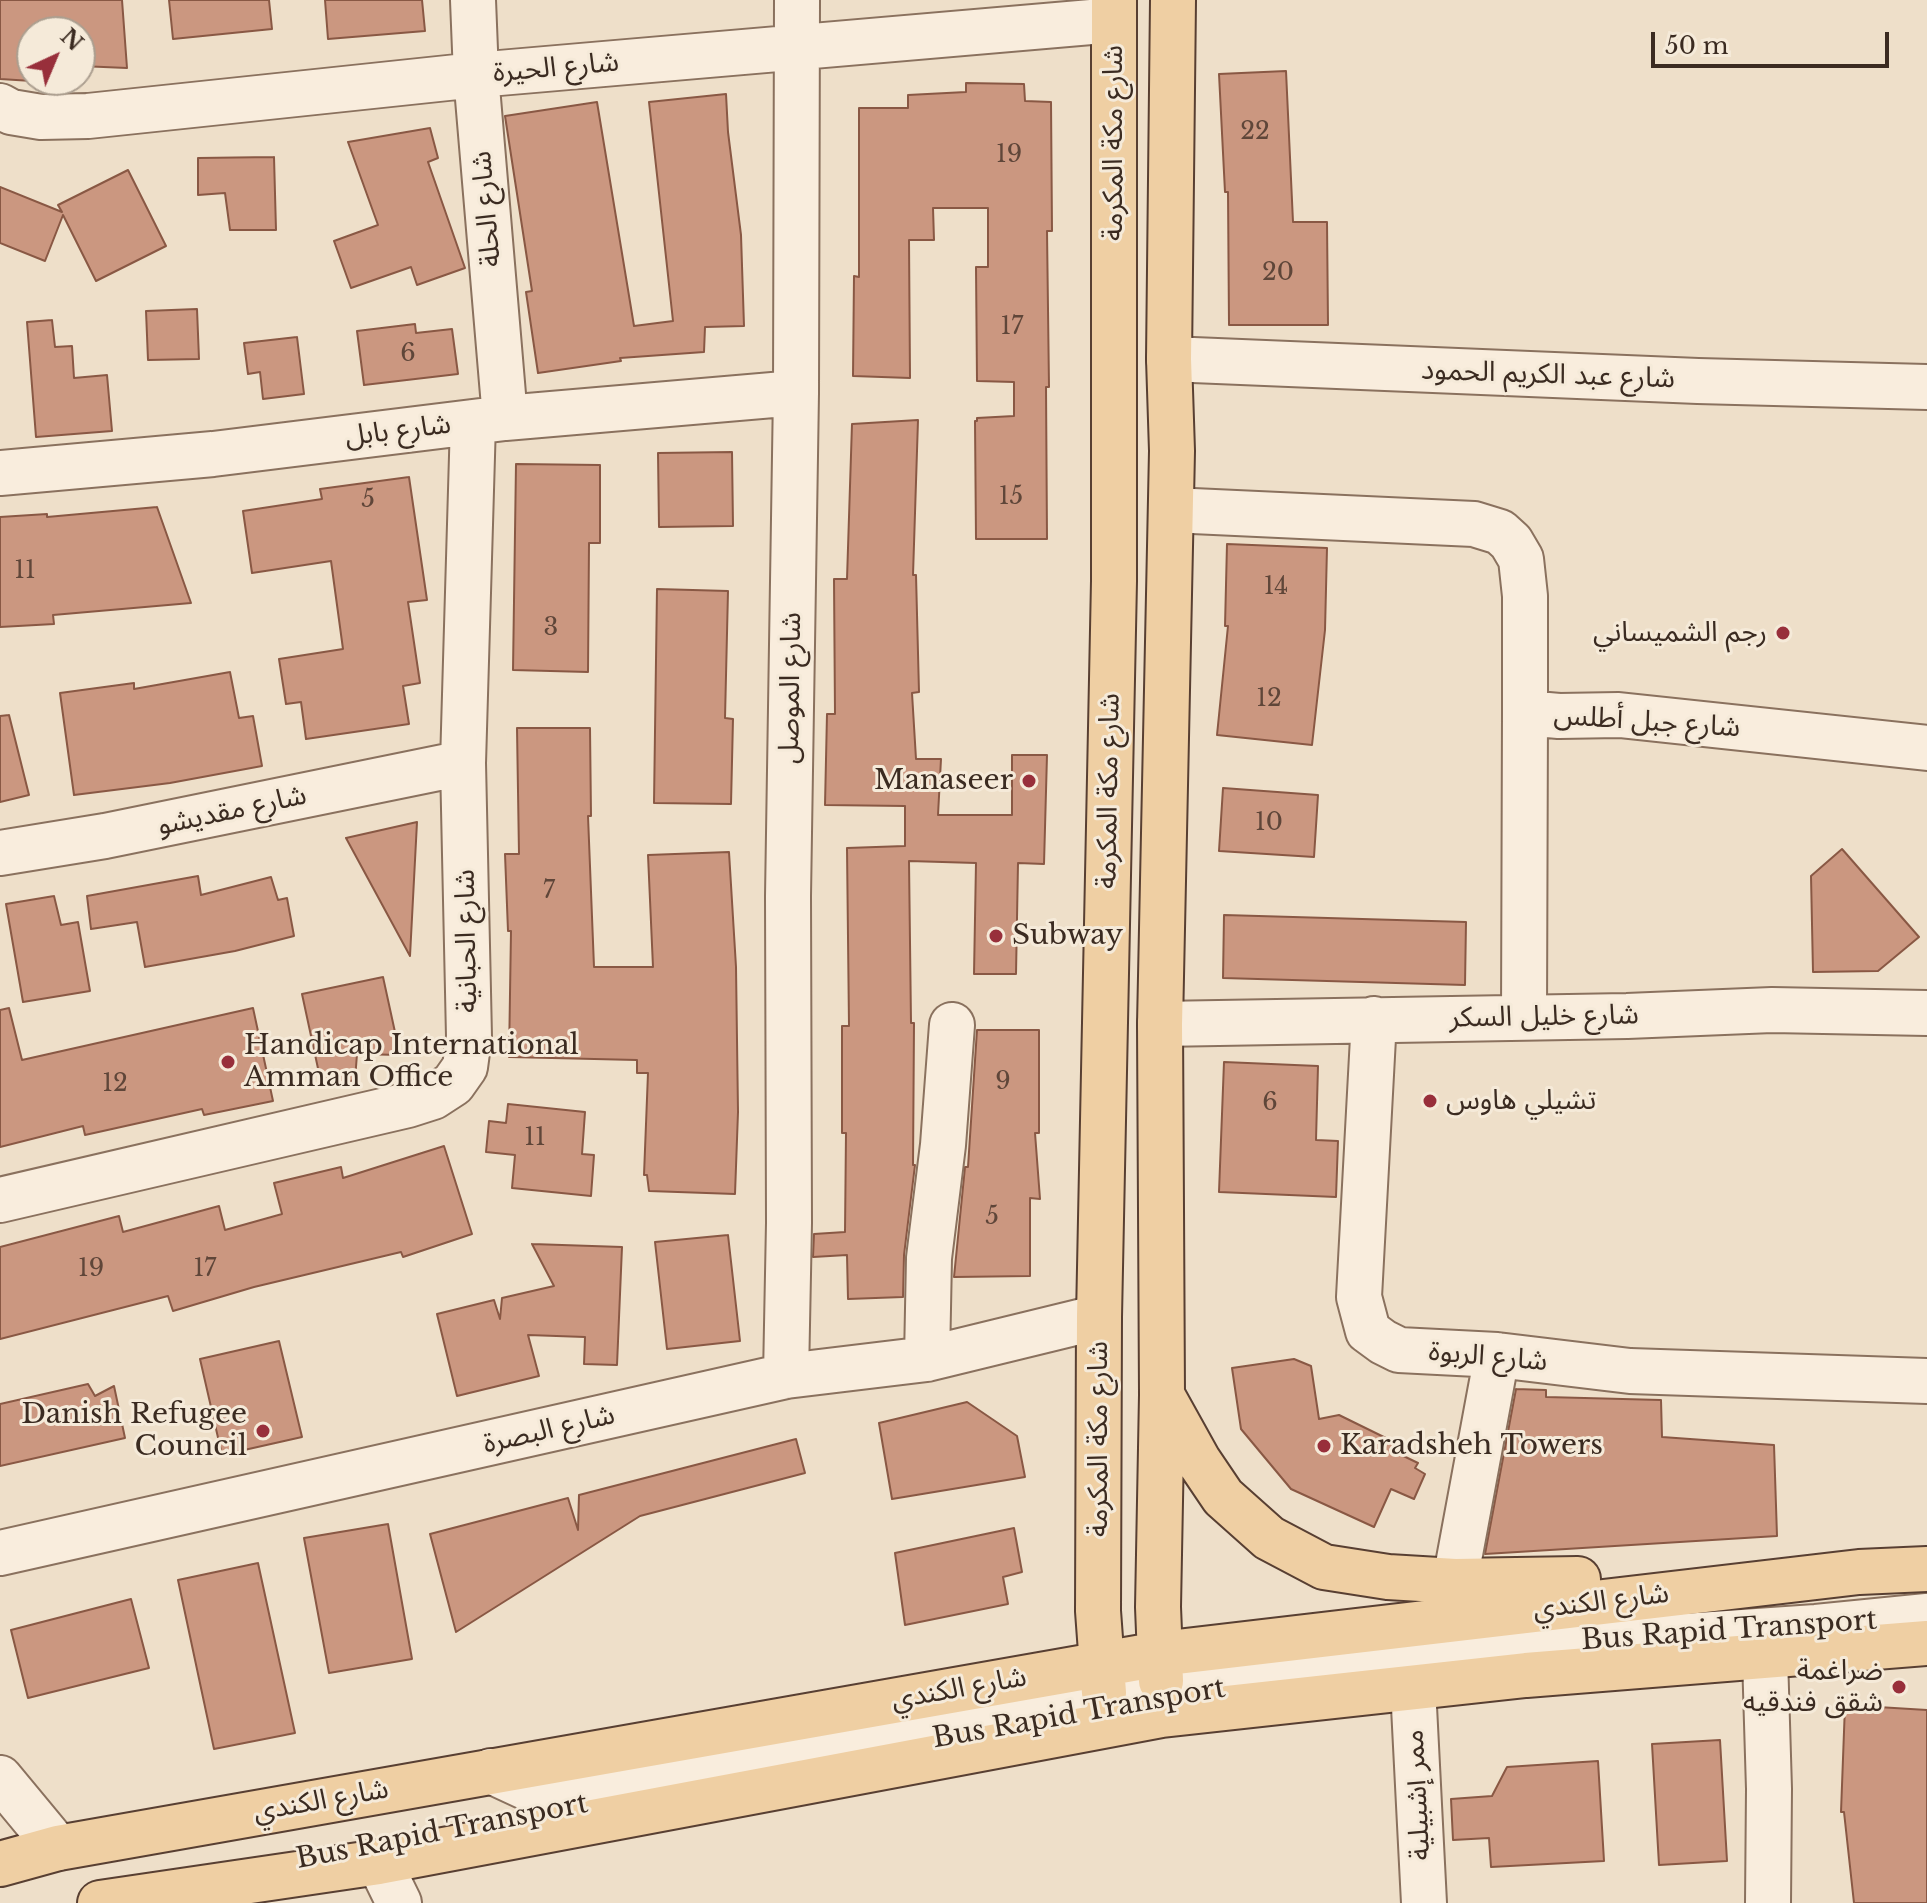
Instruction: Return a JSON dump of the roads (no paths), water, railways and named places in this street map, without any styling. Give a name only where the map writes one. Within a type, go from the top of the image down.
[{"type":"main road","name":"شارع مكة المكرمة","points":[[1161,1688],[1160,1024],[1171,510],[1169,359],[1173,0]]},
{"type":"main road","name":"شارع مكة المكرمة","points":[[1105,1698],[1098,1611],[1099,1317],[1114,581],[1114,10]]},
{"type":"main road","points":[[1162,1395],[1198,1460],[1223,1497],[1269,1538],[1294,1553],[1336,1570],[1358,1575],[1455,1581],[1602,1578],[1724,1588]]},
{"type":"main road","name":"شارع الكندي","points":[[100,1903],[379,1862],[1105,1698],[1724,1588],[1859,1572],[1927,1569]]},
{"type":"main road","name":"شارع الكندي","points":[[0,1864],[58,1848],[491,1771],[1105,1698],[1161,1688],[1413,1687],[1927,1643]]},
{"type":"main road","points":[[0,1848],[58,1848]]},
{"type":"street","name":"شارع الحلة","points":[[473,0],[489,420]]},
{"type":"street","name":"شارع الموصل","points":[[786,1376],[797,0]]},
{"type":"street","name":"شارع الحيرة","points":[[0,106],[11,112],[41,117],[88,116],[476,75],[798,48],[1114,10]]},
{"type":"street","name":"شارع عبد الكريم الحمود","points":[[1169,359],[1698,381],[1927,387]]},
{"type":"street","name":"شارع بابل","points":[[0,473],[213,454],[489,420],[796,393]]},
{"type":"street","name":"شارع الحبانية","points":[[0,1200],[408,1105],[433,1097],[453,1084],[465,1067],[469,1037],[463,763],[489,420]]},
{"type":"street","points":[[1171,510],[1474,524],[1500,532],[1511,542],[1521,559],[1525,596],[1525,713]]},
{"type":"street","name":"شارع جبل أطلس","points":[[1524,1017],[1525,713],[1619,715],[1927,748]]},
{"type":"street","name":"شارع مقديشو","points":[[0,853],[105,836],[463,763]]},
{"type":"street","name":"شارع خليل السكر","points":[[1160,1024],[1772,1010],[1927,1013]]},
{"type":"street","name":"شارع الربوة","points":[[1374,1019],[1359,1297],[1368,1331],[1399,1350],[1497,1355],[1630,1371],[1927,1381]]},
{"type":"street","points":[[927,1359],[929,1258],[943,1145],[952,1025]]},
{"type":"street","name":"شارع البصرة","points":[[0,1553],[786,1376],[927,1359],[1099,1317]]},
{"type":"street","points":[[1455,1581],[1497,1355]]},
{"type":"street","name":"Bus Rapid Transport","points":[[1161,1688],[1392,1656],[1816,1627],[1927,1616]]},
{"type":"street","name":"Bus Rapid Transport","points":[[1161,1688],[1234,1686],[1927,1627]]},
{"type":"street","points":[[1765,1657],[1768,1903]]},
{"type":"street","name":"ممر إشبيلية","points":[[1413,1687],[1424,1903]]},
{"type":"street","name":"Bus Rapid Transport","points":[[246,1882],[276,1864],[294,1858],[1105,1698]]},
{"type":"street","points":[[0,1778],[58,1848]]},
{"type":"street","points":[[379,1862],[399,1903]]},
{"type":"place","name":"رجم الشميساني","points":[[1783,633]]},
{"type":"place","name":"Manaseer","points":[[1029,781]]},
{"type":"place","name":"Subway","points":[[996,936]]},
{"type":"place","name":"Handicap International Amman Office","points":[[228,1062]]},
{"type":"place","name":"تشيلي هاوس","points":[[1430,1101]]},
{"type":"place","name":"Danish Refugee Council","points":[[263,1431]]},
{"type":"place","name":"Karadsheh Towers","points":[[1324,1446]]},
{"type":"place","name":"ضراغمة شقق فندقيه","points":[[1899,1687]]}]
